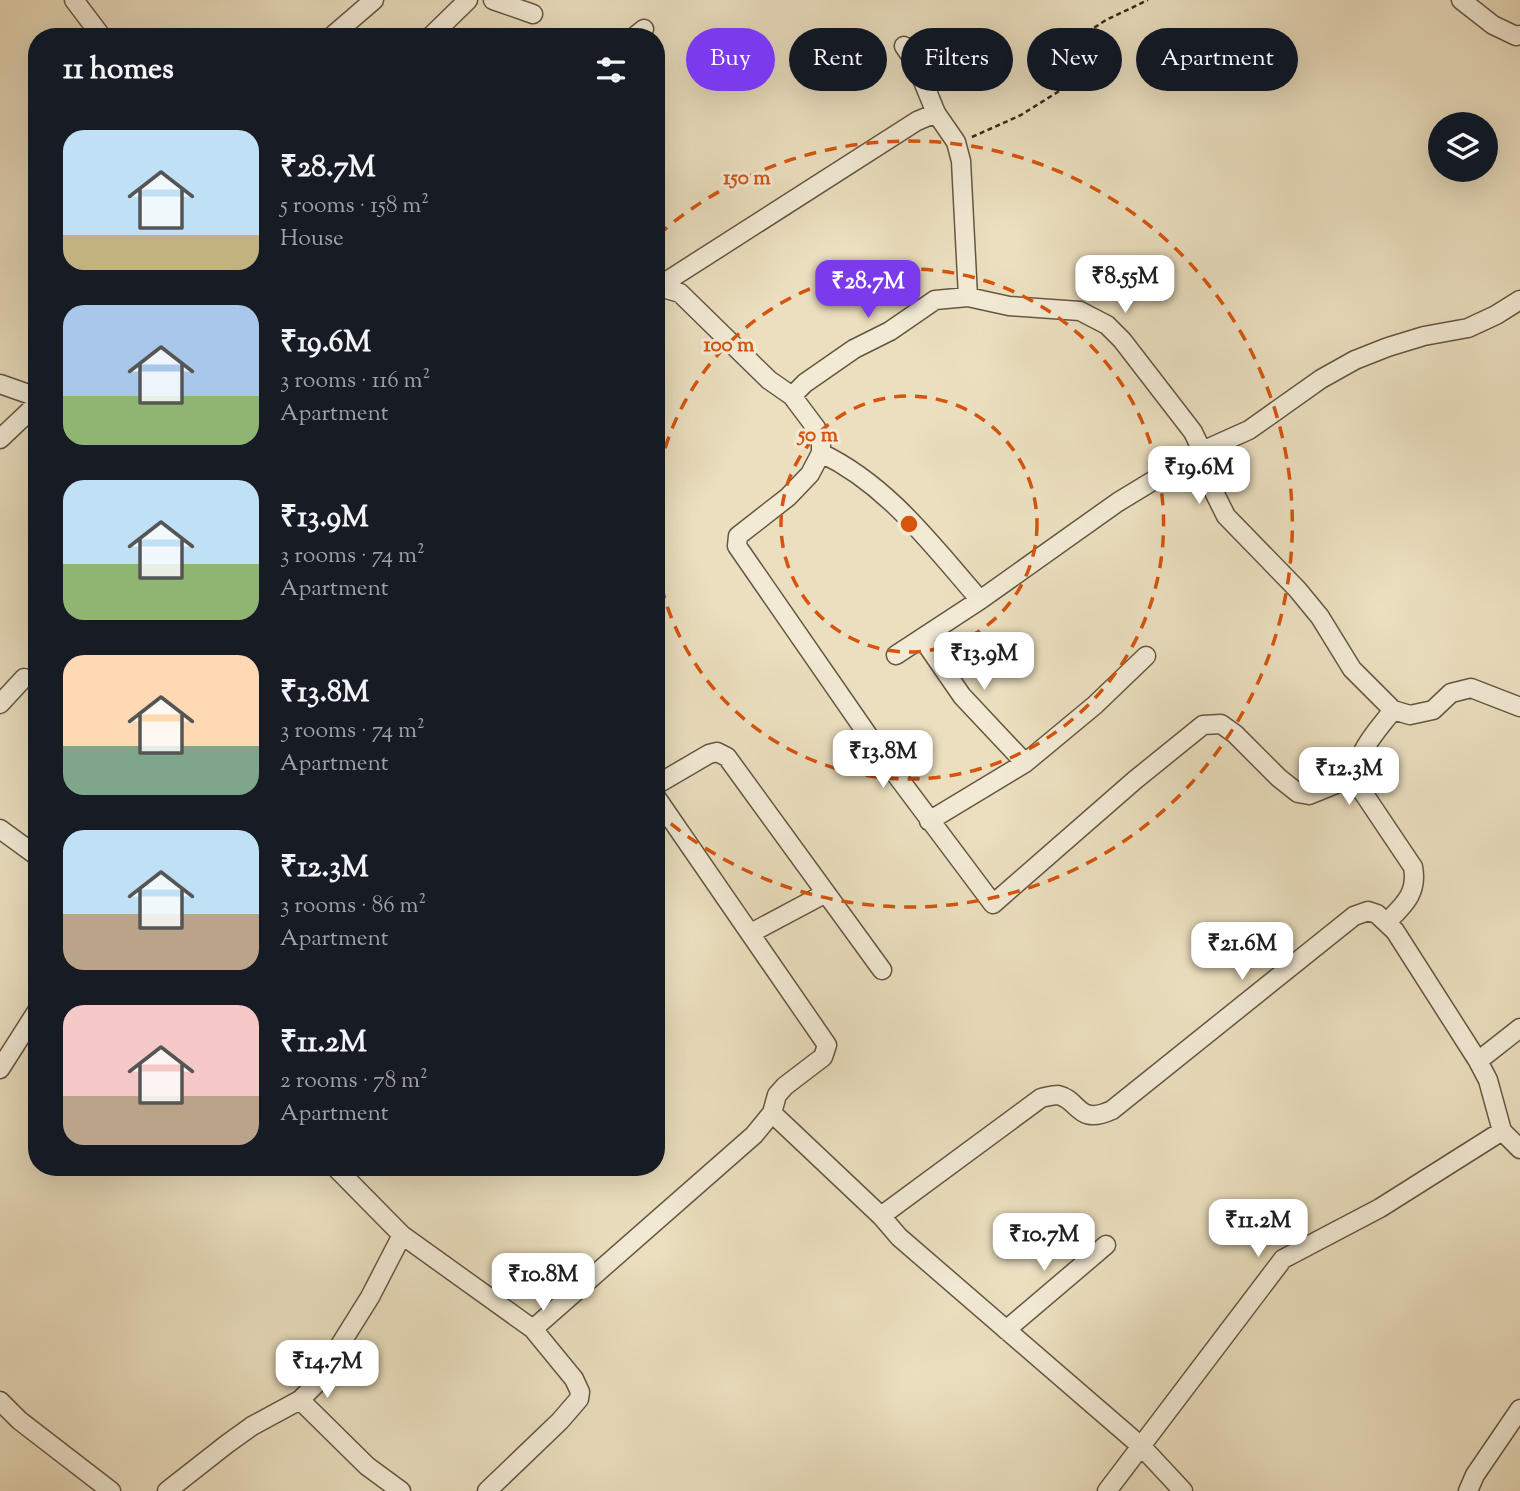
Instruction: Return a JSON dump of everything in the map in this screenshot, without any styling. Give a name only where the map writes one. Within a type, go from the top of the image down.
[{"type":"street","points":[[74,0],[95,28]]},
{"type":"street","points":[[341,28],[374,0]]},
{"type":"street","points":[[439,28],[468,0]]},
{"type":"street","points":[[493,0],[533,14]]},
{"type":"street","points":[[1461,0],[1493,25],[1516,36],[1520,35]]},
{"type":"street","points":[[927,91],[936,113],[956,142],[961,161],[968,297]]},
{"type":"street","points":[[665,282],[917,121],[936,113]]},
{"type":"street","points":[[665,289],[680,293],[769,380],[792,396],[816,428],[821,442],[821,453],[810,474],[788,497],[738,536],[737,546],[929,821],[993,904],[1135,780],[1203,725],[1221,724],[1235,734],[1298,793],[1309,795],[1356,776]]},
{"type":"street","points":[[792,396],[805,383],[854,349],[890,331],[935,300],[968,297],[1009,306],[1080,311],[1107,325],[1136,356],[1193,432],[1226,516],[1297,589],[1320,617],[1352,669],[1393,710],[1410,715],[1433,710],[1451,693],[1471,688],[1520,707]]},
{"type":"street","points":[[896,655],[980,600],[1118,502],[1202,451],[1249,430],[1321,379],[1355,360],[1388,347],[1424,336],[1468,328],[1496,316],[1520,300]]},
{"type":"street","points":[[0,384],[28,394]]},
{"type":"street","points":[[0,439],[28,413]]},
{"type":"street","points":[[821,453],[845,465],[881,491],[980,600]]},
{"type":"street","points":[[922,638],[962,696],[1025,763]]},
{"type":"street","points":[[929,821],[1025,763],[1095,705],[1146,656]]},
{"type":"street","points":[[0,704],[24,678]]},
{"type":"street","points":[[1387,922],[1408,900],[1416,878],[1413,867],[1360,788],[1356,776],[1357,761],[1393,710]]},
{"type":"street","points":[[665,780],[709,754],[722,753],[727,757],[882,970]]},
{"type":"street","points":[[533,1329],[754,1135],[772,1113],[777,1095],[823,1057],[827,1045],[751,933],[665,822]]},
{"type":"street","points":[[0,829],[28,849]]},
{"type":"street","points":[[751,933],[826,893]]},
{"type":"street","points":[[881,1216],[1041,1098],[1056,1095],[1087,1114],[1101,1115],[1112,1110],[1354,916],[1368,911],[1377,914],[1395,931],[1478,1061],[1488,1080],[1502,1131],[1520,1149]]},
{"type":"street","points":[[0,1069],[6,1045],[28,1021]]},
{"type":"street","points":[[1478,1061],[1520,1028]]},
{"type":"street","points":[[772,1113],[881,1216],[899,1237],[1142,1447],[1183,1491]]},
{"type":"street","points":[[1107,1491],[1283,1259],[1380,1208],[1502,1131]]},
{"type":"street","points":[[344,1176],[402,1235],[533,1329],[574,1379],[580,1392],[579,1399],[560,1422],[487,1491]]},
{"type":"street","points":[[167,1491],[252,1426],[300,1400],[315,1385],[370,1297],[402,1235]]},
{"type":"street","points":[[1006,1330],[1106,1245]]},
{"type":"street","points":[[300,1400],[367,1466],[401,1491]]},
{"type":"street","points":[[0,1401],[19,1420],[111,1491]]},
{"type":"street","points":[[1468,1491],[1475,1475],[1520,1409]]},
{"type":"path","points":[[956,142],[1021,115],[1072,83],[1065,74],[1066,46],[1106,20],[1148,0]]}]
